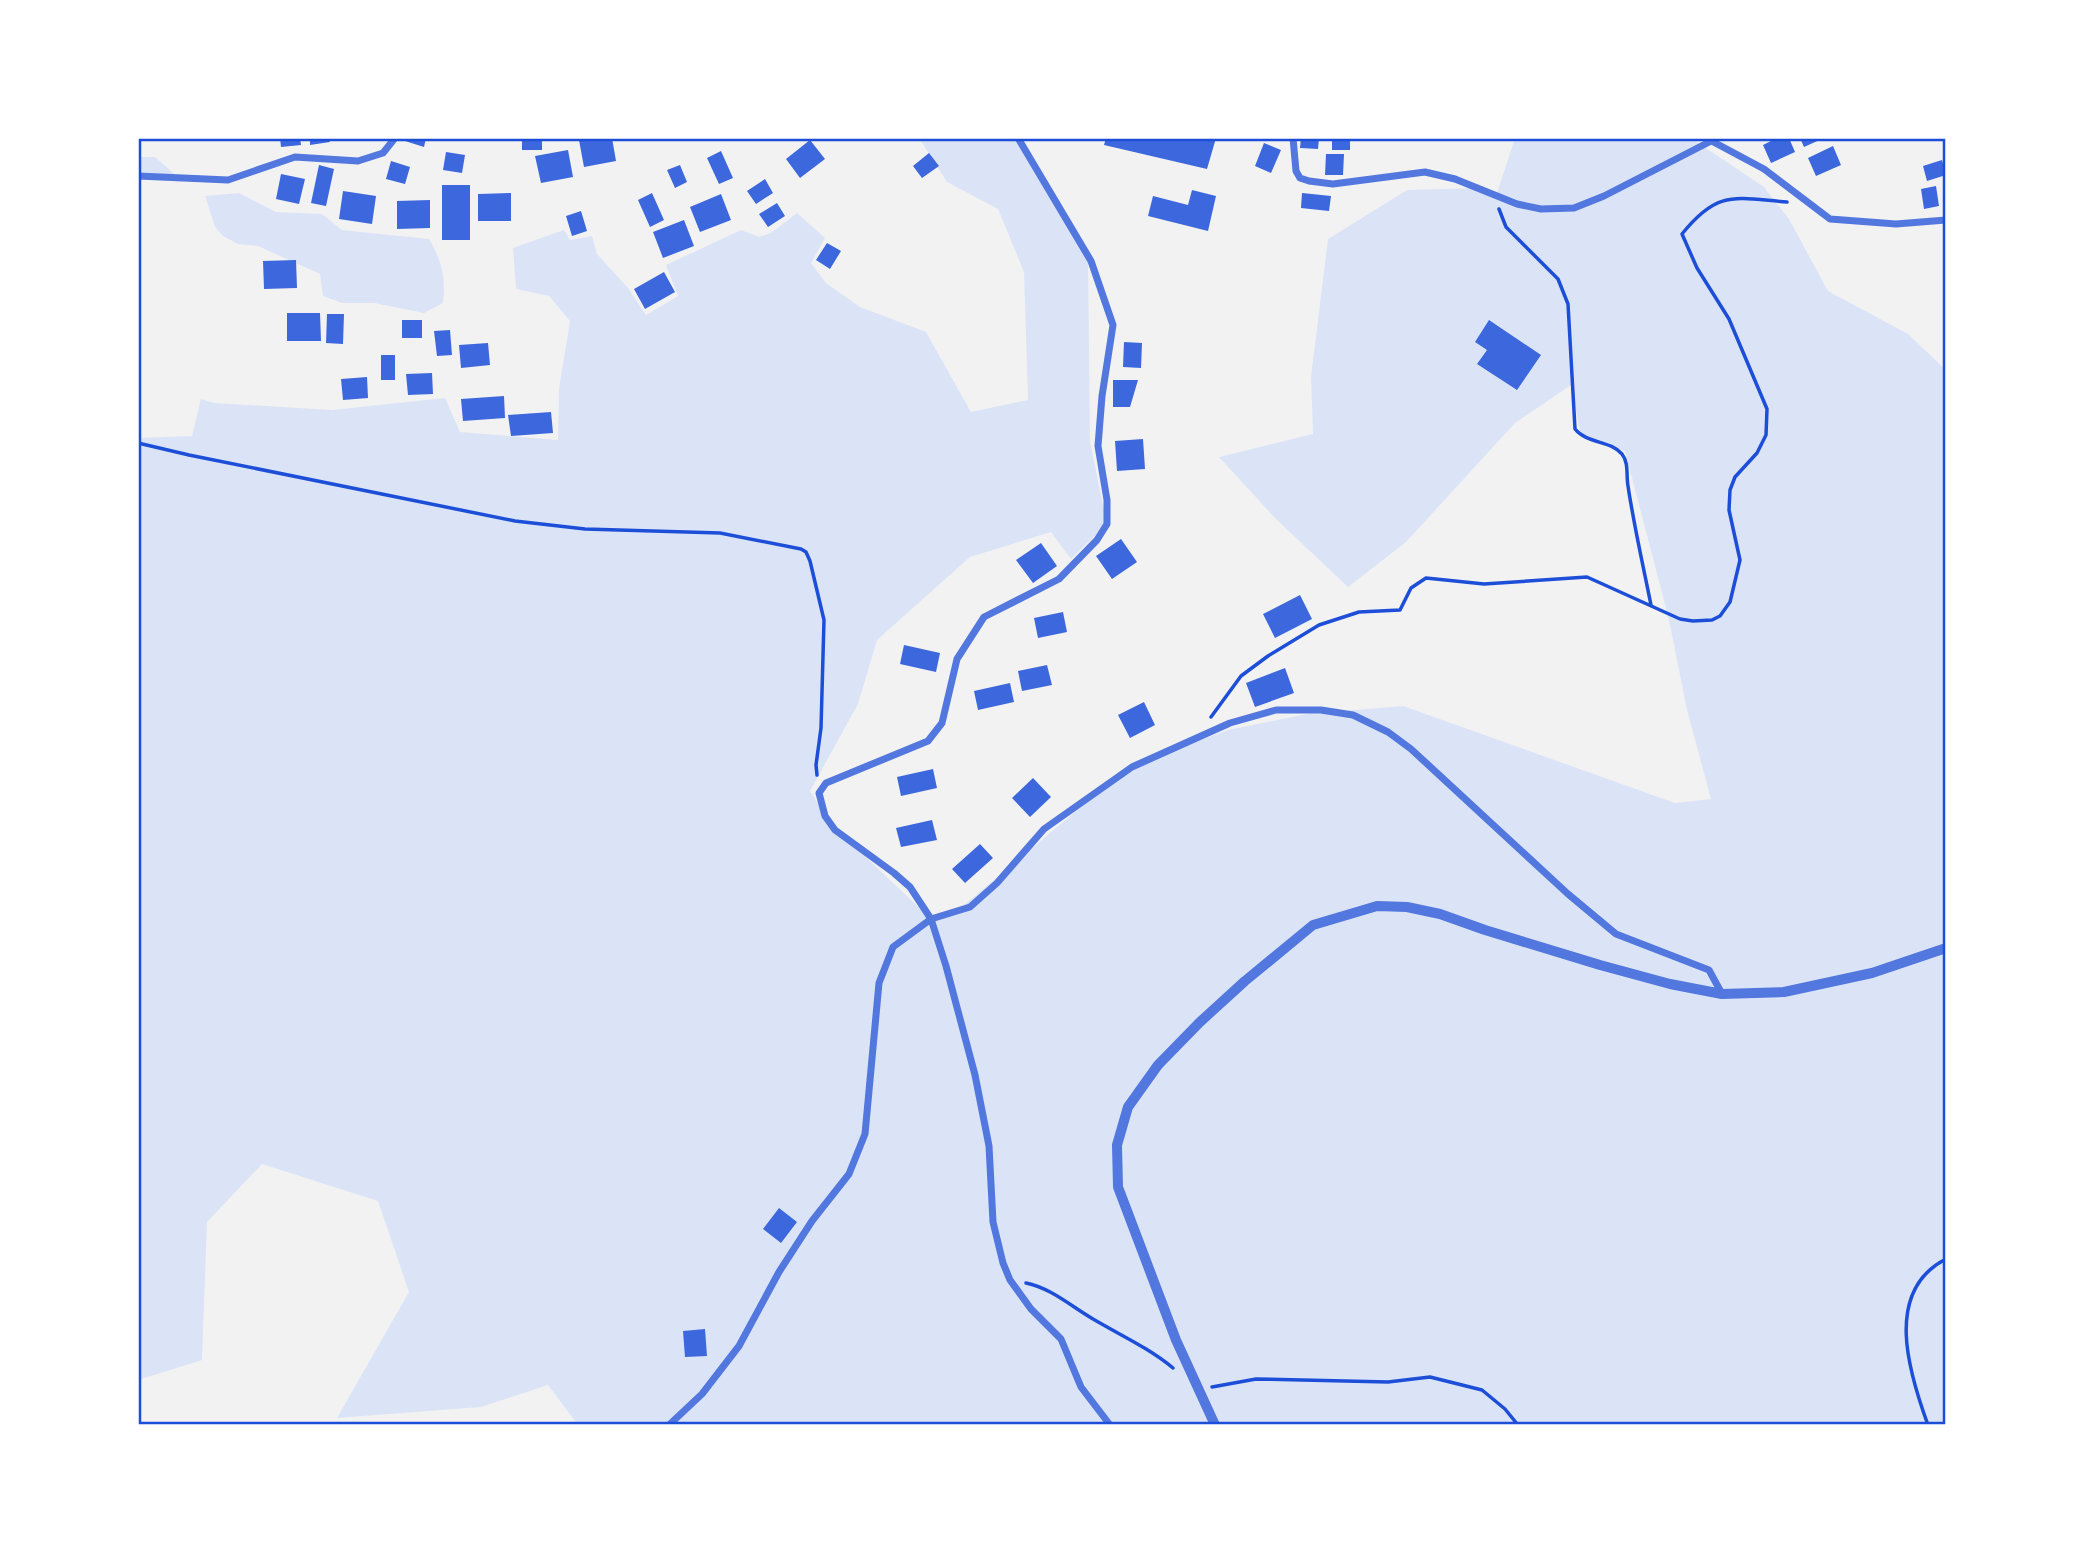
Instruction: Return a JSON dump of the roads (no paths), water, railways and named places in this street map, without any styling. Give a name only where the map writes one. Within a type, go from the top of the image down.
[{"type":"street","points":[[138,176],[228,180],[295,157],[358,161],[383,153],[395,138]]},
{"type":"street","points":[[1018,138],[1091,261],[1113,325],[1102,396],[1098,446],[1107,500],[1107,524],[1097,540],[1059,579],[984,617],[957,659],[942,723],[928,741],[826,783],[819,793],[825,816],[835,830],[910,887],[931,919],[975,1074],[989,1146],[993,1222],[1003,1263],[1010,1280],[1031,1309],[1061,1339],[1081,1387],[1110,1425]]},
{"type":"street","points":[[1293,138],[1296,171],[1300,178],[1309,181],[1333,184],[1425,172],[1455,179],[1517,204],[1541,209],[1574,208],[1604,196],[1711,139],[1764,169],[1830,219],[1896,224],[1946,220]]},
{"type":"street","points":[[669,1425],[702,1394],[739,1346],[779,1272],[812,1222],[849,1174],[865,1134],[879,983],[893,947],[931,919],[970,907],[997,883],[1044,829],[1132,767],[1230,723],[1276,710],[1321,710],[1353,715],[1388,732],[1411,749],[1568,894],[1616,934],[1709,970],[1721,994]]},
{"type":"street","points":[[1215,1425],[1176,1340],[1118,1187],[1117,1145],[1128,1107],[1158,1065],[1236,989],[1313,925],[1377,906],[1407,908],[1440,914],[1600,965],[1670,984],[1721,994],[1784,992],[1872,973],[1946,948]]},
{"type":"waterway","points":[[291,1425],[328,1425]]}]
